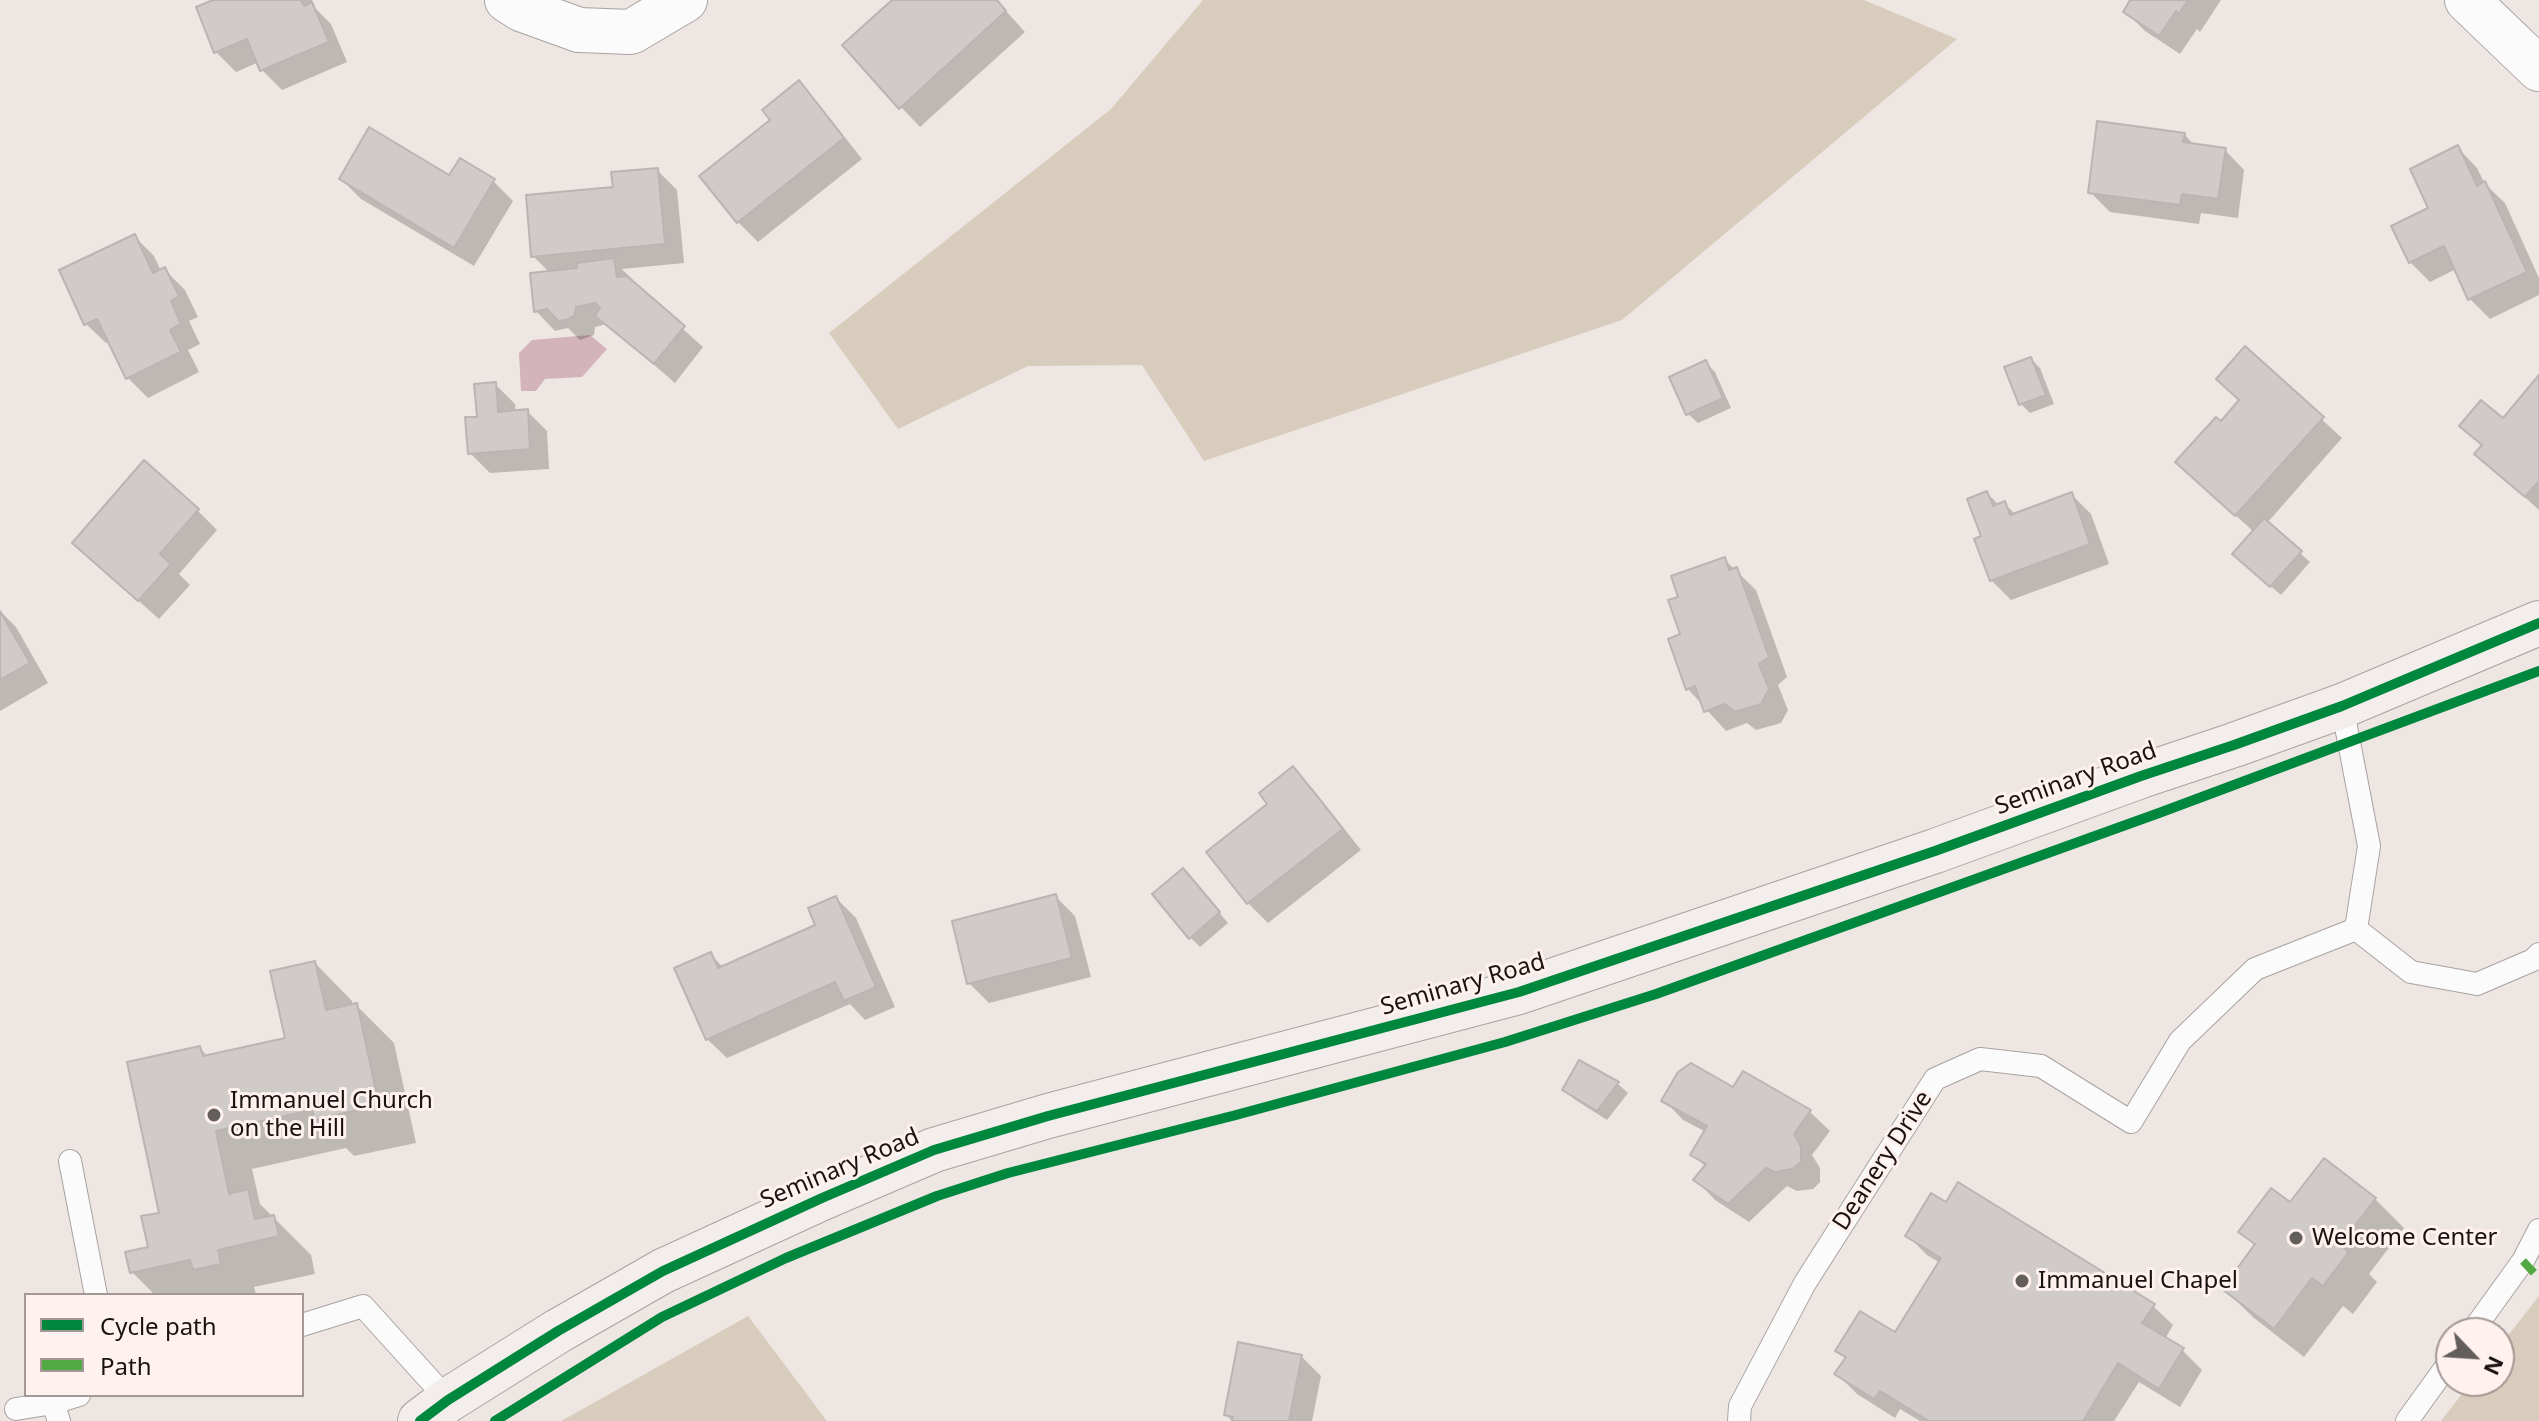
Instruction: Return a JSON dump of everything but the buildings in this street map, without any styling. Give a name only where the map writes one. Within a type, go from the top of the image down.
[{"type":"main road","name":"Seminary Road","points":[[434,1410],[558,1331],[663,1271],[934,1150],[1048,1116],[1519,992],[1920,856],[2342,706],[2539,623]]},
{"type":"street","points":[[507,0],[521,9],[579,30],[631,32],[685,0]]},
{"type":"street","points":[[2467,0],[2539,69]]},
{"type":"lane","points":[[2342,706],[2369,846],[2356,929],[2411,972],[2477,984],[2533,960],[2539,954]]},
{"type":"lane","name":"Deanery Drive","points":[[1740,1413],[1805,1283],[1935,1079],[1980,1059],[2041,1066],[2131,1122],[2180,1041],[2255,969],[2356,929]]},
{"type":"lane","points":[[70,1161],[96,1293]]},
{"type":"lane","points":[[2483,1317],[2523,1261],[2539,1230]]},
{"type":"lane","points":[[304,1324],[363,1306],[434,1410]]},
{"type":"lane","points":[[2407,1421],[2435,1382]]},
{"type":"lane","points":[[16,1409],[56,1412],[76,1397]]},
{"type":"shaded area","points":[[1203,0],[1864,0],[1957,39],[1622,320],[1204,461],[1142,365],[1028,366],[898,429],[829,333],[1111,109]]},
{"type":"shaded area","points":[[590,335],[607,349],[582,377],[545,379],[536,391],[521,391],[519,353],[532,340]]},
{"type":"shaded area","points":[[2539,1296],[2539,1421],[2441,1421],[2460,1397],[2515,1397],[2515,1327]]},
{"type":"shaded area","points":[[748,1316],[827,1421],[561,1421],[581,1410]]},
{"type":"marked path","points":[[2523,1261],[2539,1278]]},
{"type":"cycle path","points":[[420,1421],[558,1331],[663,1271],[934,1150],[1048,1116],[1519,992],[1935,851],[2342,706],[2539,623]]},
{"type":"cycle path","points":[[495,1421],[662,1317],[786,1258],[937,1196],[1008,1173],[1505,1042],[1656,994],[2159,813],[2539,671]]},
{"type":"place","name":"Immanuel Church on the Hill","points":[[214,1115]]},
{"type":"place","name":"Welcome Center","points":[[2296,1238]]},
{"type":"place","name":"Immanuel Chapel","points":[[2022,1281]]}]
